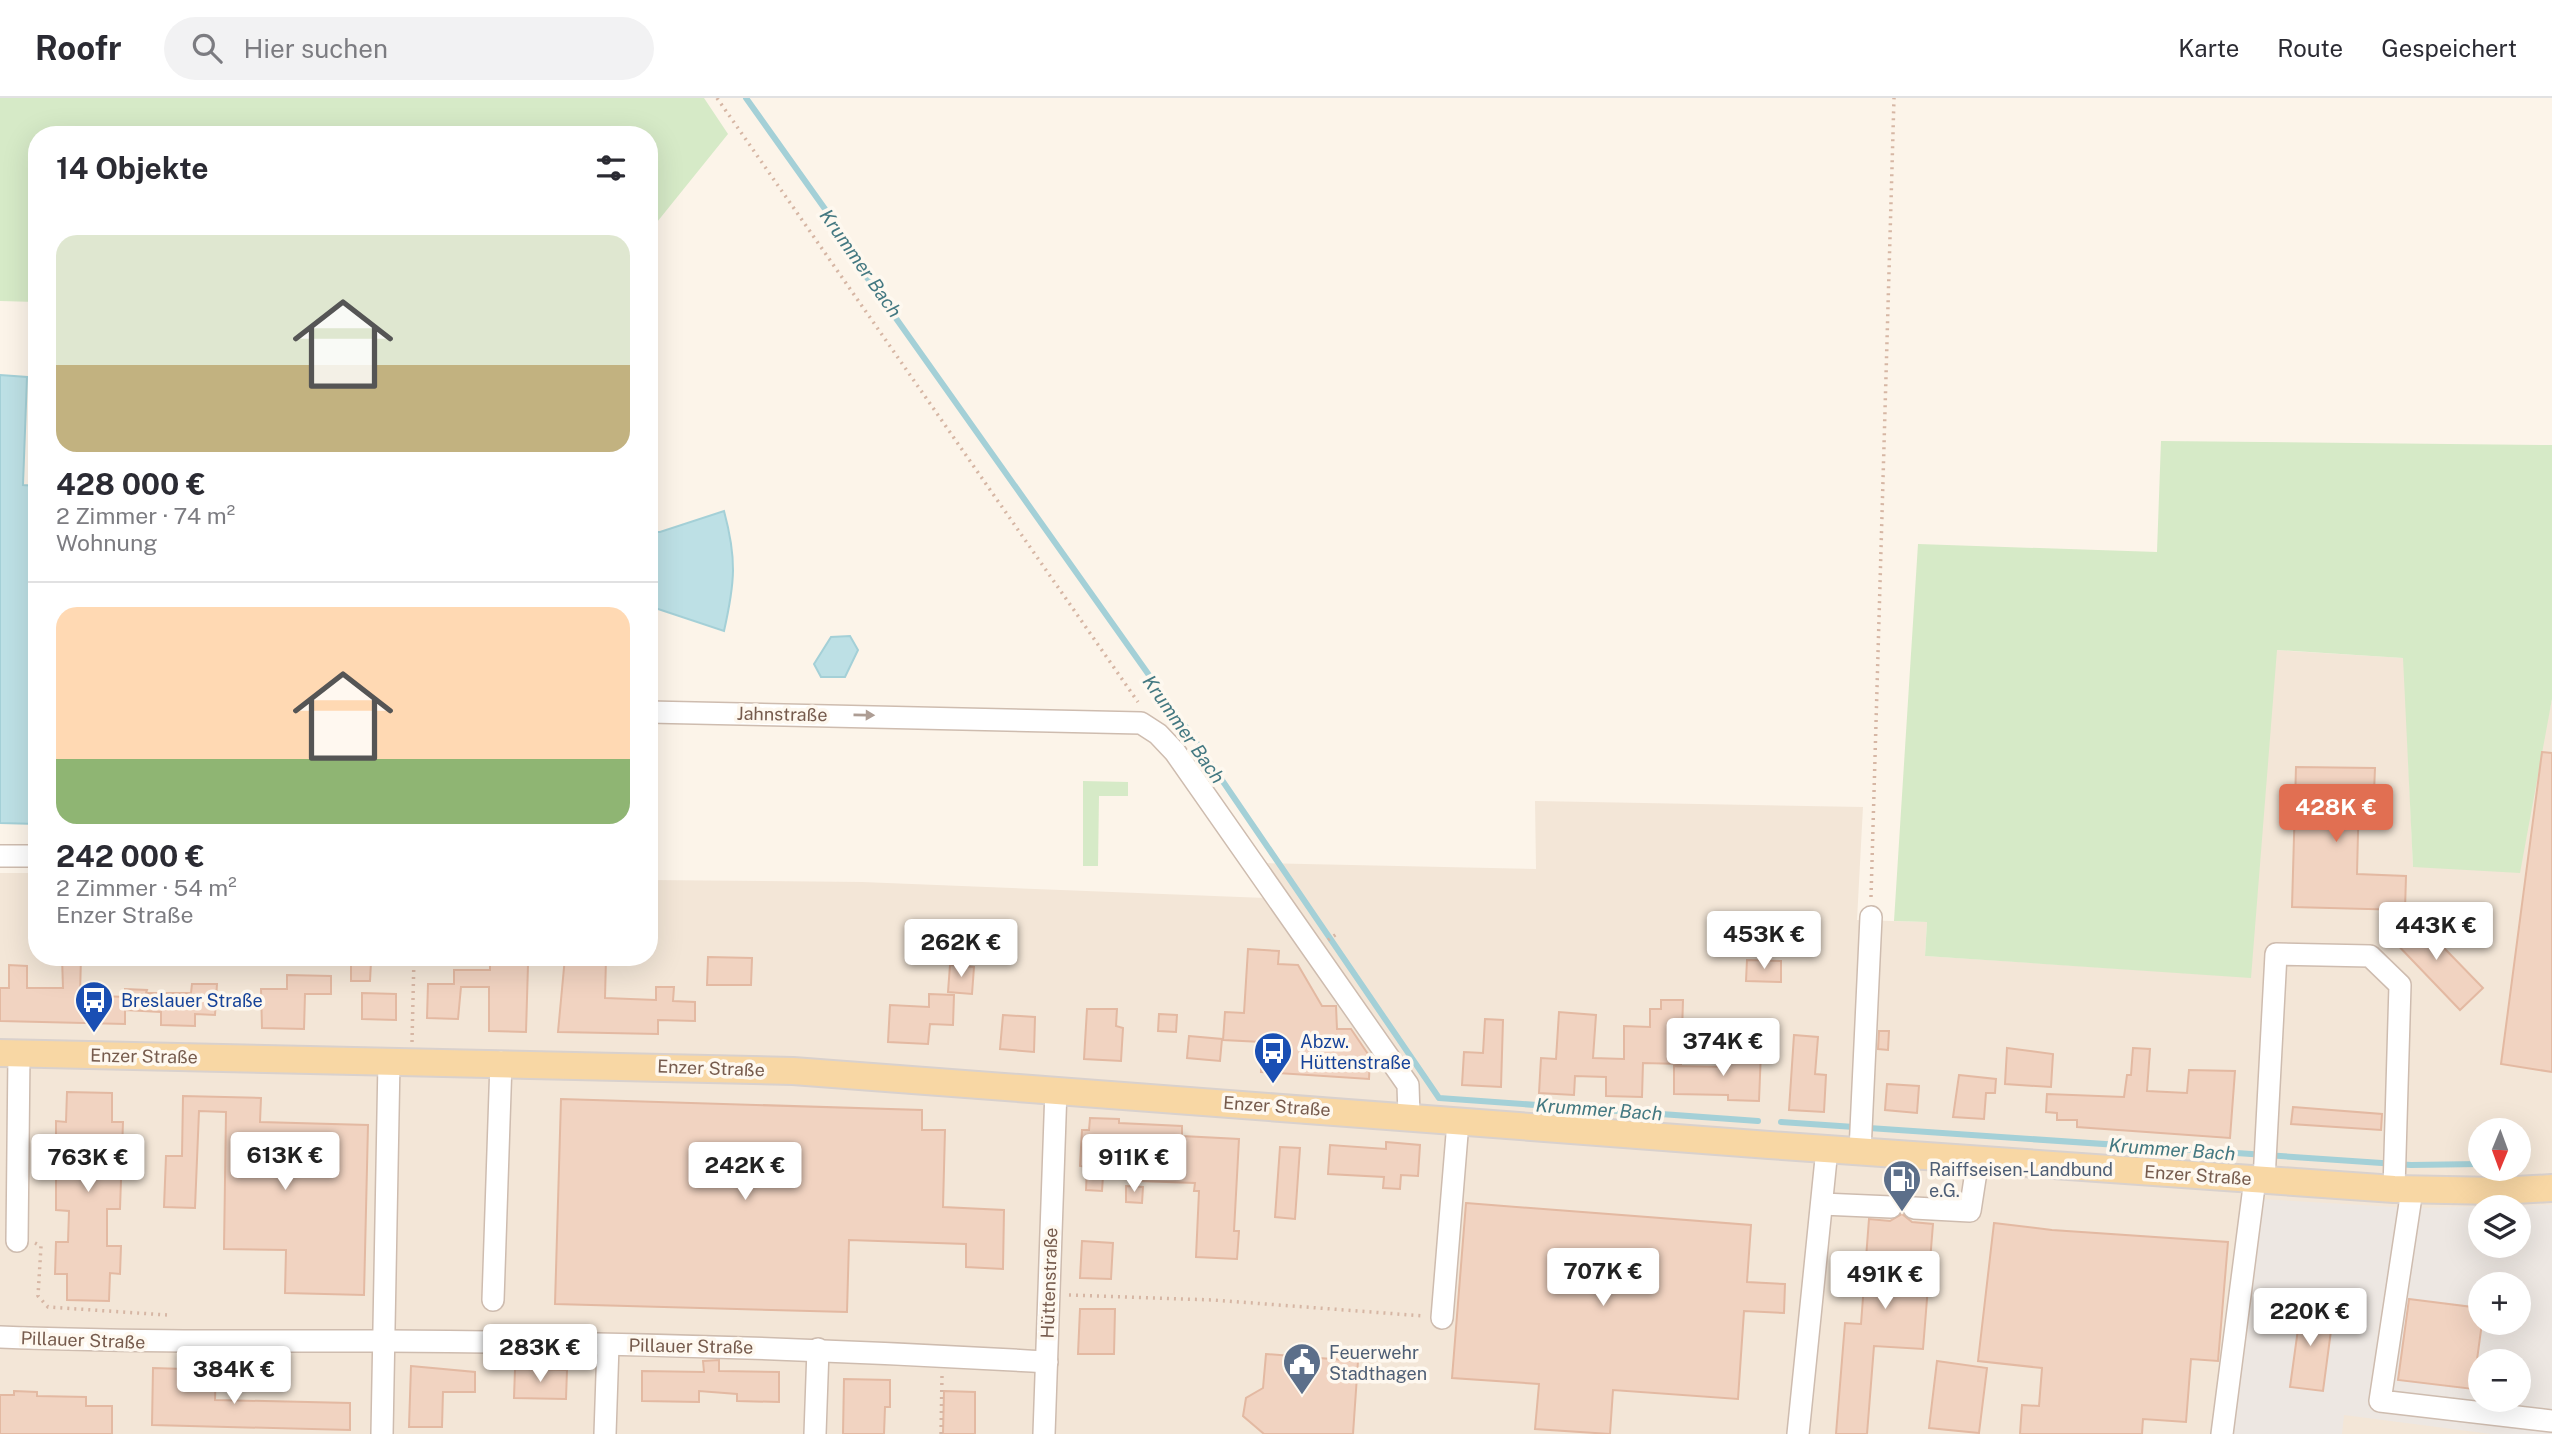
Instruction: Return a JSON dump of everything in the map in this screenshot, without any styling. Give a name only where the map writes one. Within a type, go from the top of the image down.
[{"type":"main road","name":"Enzer Straße","points":[[9,1053],[745,1068],[1827,1149],[1861,1136],[1978,1159],[2262,1168],[2552,1188]]},
{"type":"street","name":"Jahnstraße","points":[[658,712],[1141,723]]},
{"type":"street","points":[[1141,723],[1158,734],[1175,752],[1408,1085],[1409,1116]]},
{"type":"street","points":[[0,856],[28,856]]},
{"type":"street","points":[[1861,1136],[1871,917]]},
{"type":"street","points":[[2222,1434],[2262,1168],[2276,954],[2370,956],[2400,985],[2399,1177],[2380,1401],[2552,1421]]},
{"type":"street","points":[[9,1053],[17,1238]]},
{"type":"street","points":[[382,1434],[400,1061]]},
{"type":"street","points":[[493,1300],[501,1062]]},
{"type":"street","name":"Hüttenstraße","points":[[1044,1434],[1056,1090]]},
{"type":"street","points":[[1442,1318],[1458,1122]]},
{"type":"street","points":[[1798,1434],[1827,1149]]},
{"type":"street","points":[[1913,1208],[1970,1211],[1978,1159]]},
{"type":"street","points":[[1822,1204],[1891,1207]]},
{"type":"street","name":"Pillauer Straße","points":[[0,1337],[201,1343],[385,1341],[818,1349],[1047,1363]]},
{"type":"street","points":[[605,1434],[608,1345]]},
{"type":"street","points":[[815,1434],[818,1349]]},
{"type":"path","points":[[718,98],[1114,665],[1139,703],[1141,723]]},
{"type":"path","points":[[1871,917],[1894,98]]},
{"type":"path","points":[[400,1061],[413,966]]},
{"type":"path","points":[[17,1238],[41,1246],[38,1296],[48,1307],[167,1315]]},
{"type":"path","points":[[1049,1294],[1213,1300],[1442,1318]]},
{"type":"path","points":[[941,1434],[943,1356]]},
{"type":"shaded area","points":[[2276,650],[2404,658],[2413,867],[2545,732],[2552,699],[2552,1434],[0,1434],[0,873],[28,873],[28,966],[658,966],[658,880],[862,882],[1288,899],[1264,863],[1536,869],[1535,801],[1863,807],[1857,920],[1927,922],[1925,956],[2250,977]]},
{"type":"shaded area","points":[[2261,1199],[2411,1208],[2468,1207],[2468,1258],[2531,1258],[2531,1205],[2552,1205],[2552,1434],[2491,1434],[2344,1415],[2342,1434],[2234,1434]]},
{"type":"green space","points":[[0,98],[704,98],[728,134],[658,221],[658,126],[28,126],[28,302],[0,301]]},
{"type":"green space","points":[[2161,441],[2552,445],[2552,699],[2520,873],[2413,867],[2403,658],[2277,650],[2251,978],[1925,956],[1927,922],[1894,921],[1918,544],[2157,552]]},
{"type":"green space","points":[[1083,781],[1128,782],[1128,796],[1099,796],[1098,866],[1083,866]]},
{"type":"water","points":[[0,375],[27,377],[23,485],[28,485],[28,824],[0,823]]},
{"type":"water","points":[[724,511],[731,543],[733,571],[724,631],[658,609],[660,532]]},
{"type":"water","points":[[850,636],[858,650],[845,677],[821,677],[814,664],[831,637]]},
{"type":"building","points":[[2542,752],[2552,753],[2552,1072],[2501,1064]]},
{"type":"building","points":[[2296,767],[2375,768],[2374,793],[2359,792],[2357,874],[2406,876],[2405,910],[2292,907]]},
{"type":"building","points":[[2411,914],[2483,988],[2460,1010],[2389,936]]},
{"type":"building","points":[[1248,949],[1279,951],[1278,964],[1298,965],[1322,1006],[1336,1006],[1337,1029],[1351,1029],[1370,1057],[1369,1079],[1261,1072],[1262,1042],[1223,1040],[1225,1012],[1244,1013]]},
{"type":"building","points":[[708,957],[752,958],[751,985],[707,985]]},
{"type":"building","points":[[1747,960],[1781,961],[1781,982],[1746,981]]},
{"type":"building","points":[[9,965],[27,966],[27,988],[63,988],[62,966],[81,966],[80,995],[125,997],[125,989],[147,990],[146,993],[191,993],[192,984],[217,984],[215,1015],[195,1014],[195,1026],[161,1025],[161,1012],[125,1010],[125,1024],[0,1021],[0,988],[9,988]]},
{"type":"building","points":[[950,965],[974,967],[972,994],[948,992]]},
{"type":"building","points":[[351,966],[371,966],[370,981],[351,981]]},
{"type":"building","points":[[490,966],[528,966],[526,1032],[489,1031],[489,987],[461,987],[458,1019],[427,1018],[428,984],[454,984],[454,970],[490,970]]},
{"type":"building","points":[[564,966],[606,966],[605,998],[656,1000],[656,987],[674,987],[673,1001],[695,1002],[695,1021],[658,1020],[658,1034],[558,1032]]},
{"type":"building","points":[[287,975],[331,976],[331,994],[305,994],[304,1029],[262,1028],[261,989],[287,989]]},
{"type":"building","points":[[362,993],[396,994],[396,1020],[362,1019]]},
{"type":"building","points":[[929,994],[954,995],[953,1025],[930,1024],[928,1044],[888,1042],[890,1005],[929,1007]]},
{"type":"building","points":[[1661,1000],[1683,1000],[1681,1064],[1643,1063],[1642,1097],[1606,1096],[1606,1077],[1575,1076],[1574,1095],[1539,1093],[1541,1058],[1556,1059],[1559,1012],[1596,1015],[1593,1058],[1624,1059],[1624,1026],[1650,1027],[1650,1009],[1661,1009]]},
{"type":"building","points":[[1087,1009],[1117,1009],[1116,1026],[1123,1028],[1121,1061],[1084,1059]]},
{"type":"building","points":[[1159,1014],[1177,1015],[1176,1032],[1158,1031]]},
{"type":"building","points":[[1003,1015],[1035,1017],[1034,1052],[1000,1049]]},
{"type":"building","points":[[1485,1019],[1503,1020],[1501,1087],[1462,1085],[1464,1052],[1483,1053]]},
{"type":"building","points":[[1879,1031],[1889,1031],[1888,1050],[1878,1049]]},
{"type":"building","points":[[1794,1035],[1818,1037],[1815,1074],[1826,1075],[1824,1112],[1789,1110]]},
{"type":"building","points":[[1189,1036],[1222,1039],[1220,1061],[1187,1058]]},
{"type":"building","points":[[2007,1048],[2053,1054],[2051,1087],[2005,1084]]},
{"type":"building","points":[[2133,1048],[2150,1049],[2147,1091],[2187,1093],[2189,1070],[2235,1071],[2230,1138],[2077,1127],[2077,1120],[2057,1120],[2057,1113],[2046,1112],[2047,1094],[2124,1097],[2127,1075],[2131,1075]]},
{"type":"building","points":[[1730,1050],[1761,1051],[1759,1101],[1728,1100],[1728,1095],[1674,1094],[1674,1066],[1729,1067]]},
{"type":"building","points":[[1959,1075],[1996,1079],[1995,1093],[1986,1093],[1984,1119],[1953,1117]]},
{"type":"building","points":[[1887,1084],[1919,1086],[1917,1113],[1885,1110]]},
{"type":"building","points":[[67,1092],[112,1093],[112,1122],[123,1122],[120,1209],[107,1209],[107,1246],[121,1246],[120,1274],[110,1273],[109,1301],[67,1300],[67,1274],[55,1274],[56,1242],[68,1242],[69,1211],[56,1210],[56,1121],[66,1122]]},
{"type":"building","points":[[183,1096],[261,1098],[260,1122],[368,1125],[364,1295],[285,1293],[286,1250],[224,1249],[226,1112],[199,1111],[195,1208],[164,1207],[166,1156],[182,1156]]},
{"type":"building","points":[[561,1099],[922,1110],[922,1130],[945,1130],[943,1207],[1004,1210],[1003,1269],[966,1267],[966,1244],[849,1240],[847,1312],[555,1304]]},
{"type":"building","points":[[2293,1107],[2382,1114],[2381,1130],[2291,1124]]},
{"type":"building","points":[[1090,1118],[1119,1119],[1119,1123],[1182,1126],[1182,1136],[1239,1139],[1234,1231],[1239,1231],[1237,1259],[1196,1257],[1199,1191],[1194,1191],[1195,1183],[1139,1181],[1140,1148],[1105,1147],[1102,1191],[1086,1190],[1087,1167],[1080,1166],[1082,1130],[1089,1130]]},
{"type":"building","points":[[1386,1142],[1420,1145],[1418,1176],[1401,1175],[1400,1189],[1383,1188],[1384,1177],[1328,1174],[1330,1145],[1386,1149]]},
{"type":"building","points":[[1280,1147],[1300,1148],[1295,1219],[1275,1217]]},
{"type":"building","points":[[1126,1186],[1143,1187],[1142,1203],[1126,1202]]},
{"type":"building","points":[[1466,1203],[1751,1225],[1747,1282],[1785,1284],[1784,1313],[1744,1311],[1738,1399],[1613,1390],[1610,1434],[1535,1429],[1539,1384],[1452,1378]]},
{"type":"building","points":[[1902,1214],[1912,1222],[1933,1224],[1923,1349],[1874,1346],[1867,1434],[1836,1434],[1845,1323],[1861,1324],[1869,1219],[1890,1221]]},
{"type":"building","points":[[1994,1223],[2052,1230],[2228,1242],[2218,1361],[2191,1359],[2186,1422],[2143,1419],[2142,1434],[2020,1434],[2022,1405],[2039,1406],[2042,1368],[1978,1361]]},
{"type":"building","points":[[1082,1241],[1113,1243],[1111,1279],[1080,1278]]},
{"type":"building","points":[[2409,1299],[2468,1306],[2468,1335],[2480,1335],[2478,1349],[2468,1349],[2468,1388],[2398,1380]]},
{"type":"building","points":[[2293,1300],[2313,1303],[2312,1312],[2321,1313],[2320,1321],[2332,1323],[2323,1391],[2290,1387],[2299,1322],[2290,1321]]},
{"type":"building","points":[[1080,1309],[1115,1309],[1114,1354],[1078,1354]]},
{"type":"building","name":"Feuerwehr Stadthagen","points":[[1266,1354],[1358,1361],[1353,1434],[1264,1434],[1243,1416],[1246,1398],[1263,1388]]},
{"type":"building","points":[[719,1360],[719,1371],[779,1372],[779,1402],[737,1401],[737,1394],[699,1391],[699,1402],[642,1401],[642,1371],[704,1372],[703,1361]]},
{"type":"building","points":[[1937,1361],[1987,1368],[1979,1433],[1929,1428]]},
{"type":"building","points":[[411,1366],[475,1372],[475,1392],[443,1392],[442,1427],[409,1427]]},
{"type":"building","points":[[153,1368],[216,1370],[215,1400],[350,1403],[350,1430],[152,1425]]},
{"type":"building","points":[[515,1369],[567,1370],[566,1399],[514,1398]]},
{"type":"building","points":[[844,1379],[890,1380],[890,1407],[885,1407],[884,1434],[843,1434]]},
{"type":"building","points":[[14,1391],[37,1392],[37,1396],[86,1397],[86,1406],[112,1406],[112,1434],[0,1434],[0,1395],[14,1395]]},
{"type":"building","points":[[944,1391],[975,1392],[975,1434],[943,1434]]},
{"type":"waterway","name":"Krummer Bach","points":[[746,98],[825,209],[861,269],[1183,723],[1439,1098],[1758,1121]]},
{"type":"waterway","name":"Krummer Bach","points":[[1781,1122],[2411,1165],[2468,1164]]},
{"type":"place","name":"Breslauer Straße","points":[[94,1034]]},
{"type":"place","name":"Abzw. Hüttenstraße","points":[[1273,1085]]},
{"type":"place","name":"Raiffseisen-Landbund e.G.","points":[[1902,1213]]},
{"type":"place","name":"Feuerwehr Stadthagen","points":[[1302,1396]]}]
